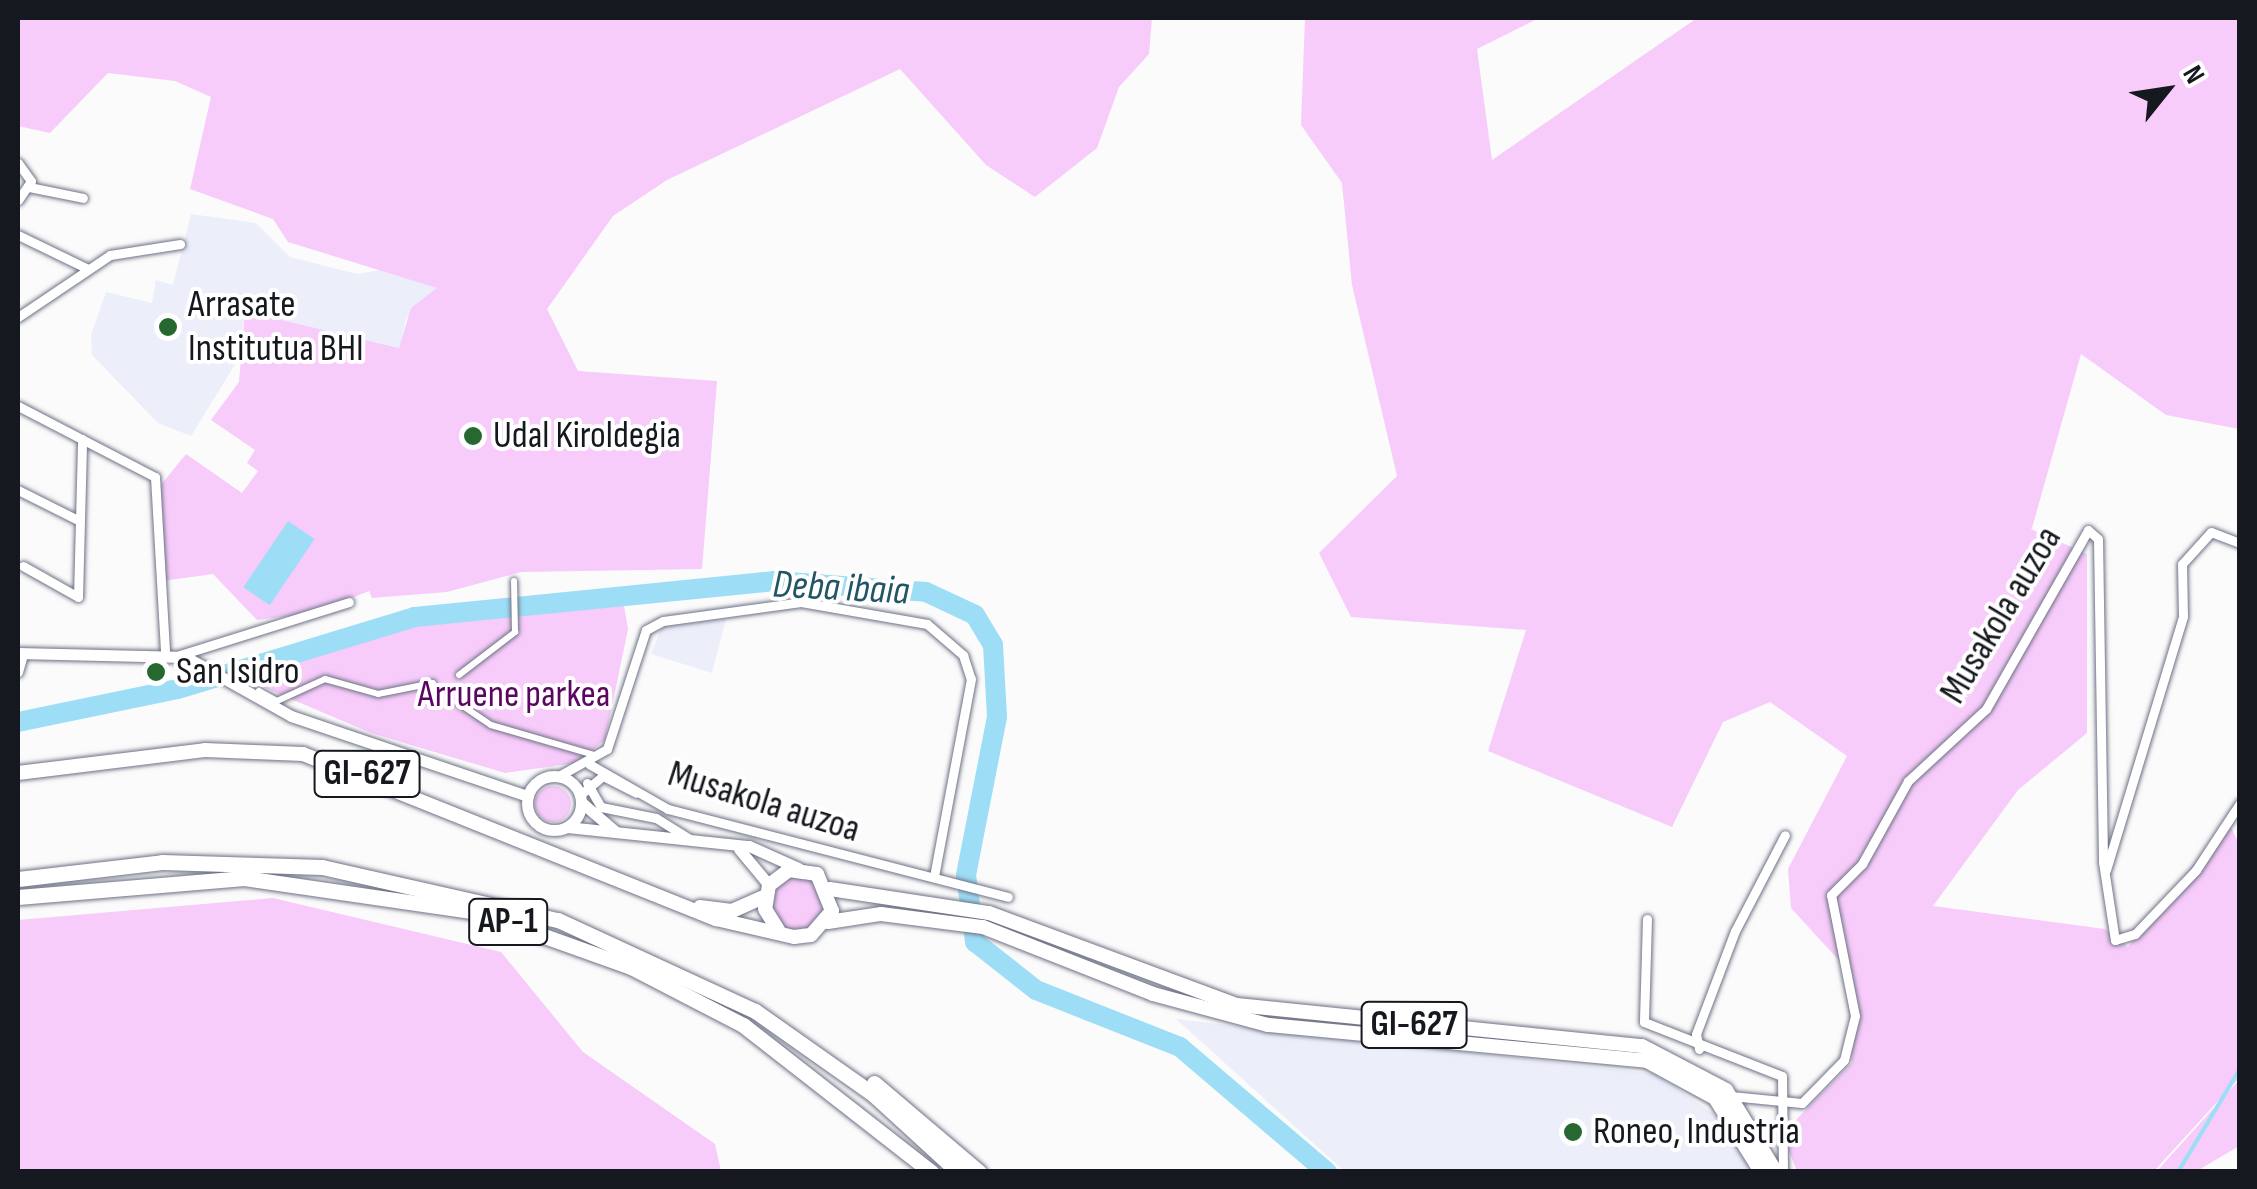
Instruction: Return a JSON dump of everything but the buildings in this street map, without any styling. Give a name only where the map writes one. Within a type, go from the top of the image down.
[{"type":"highway","name":"AP-1","points":[[18,879],[242,861],[410,880],[558,920],[755,1011],[874,1095],[958,1172]]},
{"type":"highway","name":"AP-1","points":[[18,897],[244,878],[477,912],[631,967],[743,1025],[932,1172]]},
{"type":"highway","points":[[755,1011],[844,1061],[979,1172]]},
{"type":"highway","points":[[909,1153],[921,1172]]},
{"type":"main road","name":"GI-627","points":[[18,772],[205,750],[303,754],[694,907],[802,937],[828,922],[948,914]]},
{"type":"main road","name":"GI-627","points":[[694,907],[732,911],[798,868],[830,889],[1007,925],[1237,1005],[1642,1046],[1731,1096]]},
{"type":"main road","points":[[828,922],[830,889]]},
{"type":"main road","points":[[767,891],[778,930]]},
{"type":"main road","name":"GI-627","points":[[1007,925],[1237,1020],[1647,1061],[1715,1098],[1761,1172]]},
{"type":"main road","points":[[1731,1096],[1780,1172]]},
{"type":"street","points":[[18,164],[29,187]]},
{"type":"street","points":[[29,187],[83,198]]},
{"type":"street","points":[[18,200],[29,187]]},
{"type":"street","points":[[18,235],[88,268]]},
{"type":"street","points":[[18,317],[64,294],[88,268],[116,252],[180,244]]},
{"type":"street","points":[[18,406],[155,477],[164,653]]},
{"type":"street","points":[[23,566],[78,597],[82,439]]},
{"type":"street","points":[[18,490],[78,520]]},
{"type":"street","name":"Musakola auzoa","points":[[1731,1096],[1802,1102],[1832,1079],[1854,1033],[1832,893],[1862,864],[1908,780],[1986,709],[2091,530],[2107,926],[2124,940],[2196,870],[2240,803]]},
{"type":"street","name":"Musakola auzoa","points":[[2104,873],[2183,616],[2182,564],[2211,532],[2240,542]]},
{"type":"street","points":[[459,675],[516,624],[514,581]]},
{"type":"street","points":[[180,655],[349,602]]},
{"type":"street","points":[[528,796],[598,758],[646,630],[663,620],[801,602],[928,624],[964,655],[971,679],[934,876]]},
{"type":"street","points":[[18,672],[20,654],[180,655],[255,699],[528,796],[540,826],[568,827],[583,793],[612,777],[636,793]]},
{"type":"street","points":[[255,699],[259,691],[277,701],[325,680],[378,694],[433,683]]},
{"type":"street","points":[[457,702],[492,724],[598,758]]},
{"type":"street","name":"Musakola auzoa","points":[[586,764],[621,775],[636,793],[834,856],[934,876],[956,888],[1004,896]]},
{"type":"street","points":[[557,777],[601,807],[656,818],[696,842]]},
{"type":"street","points":[[583,793],[616,832]]},
{"type":"street","name":"Musakola auzoa","points":[[568,827],[736,847],[798,868]]},
{"type":"street","points":[[1699,1048],[1696,1034],[1735,931],[1785,835]]},
{"type":"street","name":"Musakola auzoa","points":[[736,847],[767,891]]},
{"type":"street","points":[[1647,919],[1639,1012],[1699,1048],[1782,1076],[1780,1172]]},
{"type":"shaded area","name":"Arrasate Institutua BHI","points":[[191,214],[256,223],[290,257],[357,274],[391,268],[438,288],[406,319],[400,348],[245,311],[239,358],[191,436],[158,423],[92,355],[91,335],[106,292],[152,303],[156,280],[173,285]]},
{"type":"shaded area","points":[[726,619],[712,673],[651,654],[662,626]]},
{"type":"shaded area","points":[[1176,1019],[1656,1074],[1718,1117],[1751,1171],[1344,1171]]},
{"type":"green space","points":[[18,18],[1152,18],[1149,54],[1119,87],[1097,148],[1035,197],[986,165],[900,69],[667,180],[613,216],[547,309],[578,371],[717,381],[702,569],[521,572],[447,592],[372,598],[369,591],[315,613],[257,620],[213,574],[162,581],[160,486],[186,454],[242,493],[258,471],[247,463],[255,450],[211,420],[239,382],[245,311],[399,348],[411,308],[437,288],[288,242],[273,219],[190,189],[211,97],[175,81],[108,73],[50,133],[18,126]]},
{"type":"green space","points":[[1305,18],[1539,18],[1477,49],[1492,160],[1697,18],[2239,18],[2239,429],[2166,415],[2081,354],[2031,529],[2087,554],[2087,733],[2018,790],[1933,906],[2105,929],[2128,947],[2228,821],[2240,846],[2239,1078],[2154,1171],[1797,1171],[1782,1134],[1852,1063],[1846,968],[1791,908],[1788,869],[1847,756],[1770,702],[1723,722],[1672,827],[1488,751],[1526,630],[1351,617],[1319,553],[1397,476],[1352,285],[1342,183],[1301,125]]},
{"type":"green space","name":"Arruene parkea","points":[[624,606],[628,629],[605,740],[576,763],[505,773],[371,733],[244,679],[417,622]]},
{"type":"green space","points":[[553,786],[566,791],[571,804],[566,817],[553,822],[540,817],[535,804],[540,791]]},
{"type":"green space","points":[[797,876],[816,884],[824,903],[816,922],[797,930],[778,922],[770,903],[778,884]]},
{"type":"green space","points":[[273,898],[501,952],[583,1052],[715,1144],[721,1171],[18,1171],[18,920]]},
{"type":"green space","points":[[2239,1080],[2239,1146],[2197,1171],[2157,1171]]},
{"type":"water","points":[[288,521],[315,539],[270,605],[243,587]]},
{"type":"waterway","name":"Deba ibaia","points":[[18,722],[178,689],[415,617],[774,581],[926,592],[975,615],[993,645],[997,717],[966,875],[975,942],[1036,990],[1180,1047],[1327,1172]]},
{"type":"waterway","points":[[2178,1172],[2240,1069]]},
{"type":"place","name":"Arrasate Institutua BHI","points":[[168,327]]},
{"type":"place","name":"Udal Kiroldegia","points":[[473,436]]},
{"type":"place","name":"San Isidro","points":[[156,672]]},
{"type":"place","name":"Roneo, Industria","points":[[1573,1132]]}]
